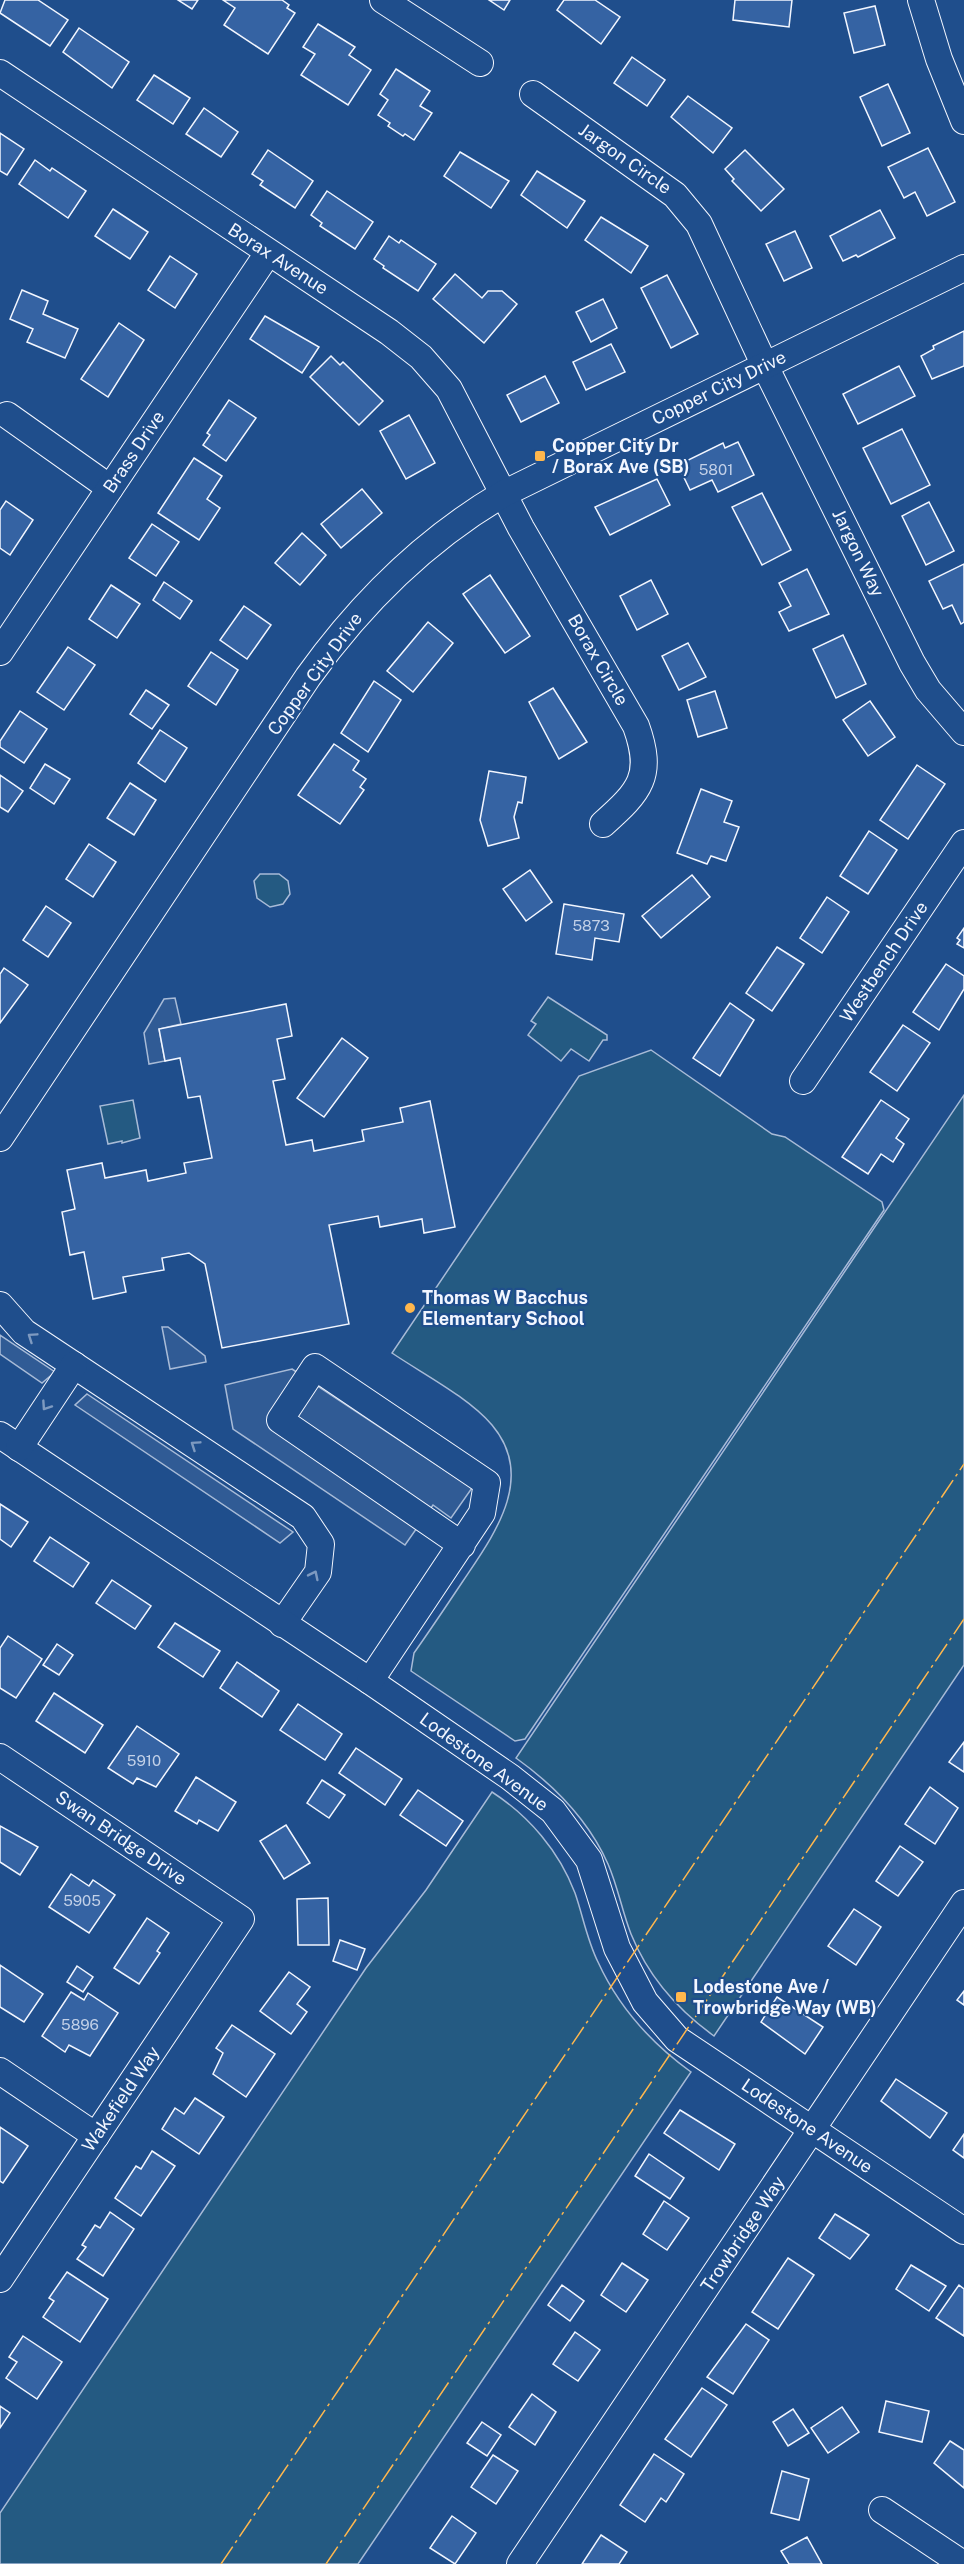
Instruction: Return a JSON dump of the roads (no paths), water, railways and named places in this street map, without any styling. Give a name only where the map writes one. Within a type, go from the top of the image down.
[{"type":"street","points":[[383,0],[480,63]]},
{"type":"street","points":[[921,0],[939,59],[964,121]]},
{"type":"street","name":"Borax Avenue","points":[[0,73],[389,332],[436,371],[449,388],[503,494]]},
{"type":"street","name":"Jargon Circle","points":[[533,94],[675,195],[699,224],[765,366]]},
{"type":"street","name":"Brass Drive","points":[[0,652],[268,253]]},
{"type":"street","name":"Copper City Drive","points":[[0,1138],[332,644],[378,592],[428,546],[503,494],[964,268]]},
{"type":"street","name":"Jargon Way","points":[[765,366],[912,663],[928,690],[964,732]]},
{"type":"street","points":[[7,415],[110,488]]},
{"type":"street","name":"Borax Circle","points":[[503,494],[636,726],[643,745],[645,766],[638,788],[603,824]]},
{"type":"street","name":"Westbench Drive","points":[[803,1081],[964,843]]},
{"type":"street","points":[[0,1305],[24,1332],[303,1517],[321,1544],[318,1572],[282,1624]]},
{"type":"street","points":[[9,1442],[74,1365]]},
{"type":"street","points":[[370,1681],[462,1545],[482,1514],[487,1483],[315,1367],[280,1420],[462,1545]]},
{"type":"street","name":"Lodestone Avenue","points":[[9,1442],[370,1681],[510,1777],[553,1811],[589,1860],[617,1948],[645,2002],[677,2039],[964,2231]]},
{"type":"street","name":"Swan Bridge Drive","points":[[0,1757],[242,1919]]},
{"type":"street","name":"Trowbridge Way","points":[[520,2564],[964,1903]]},
{"type":"street","name":"Wakefield Way","points":[[0,2279],[242,1919]]},
{"type":"street","points":[[0,2071],[96,2136]]},
{"type":"street","points":[[882,2510],[963,2564]]},
{"type":"place","name":"Copper City Dr / Borax Ave (SB)","points":[[540,456]]},
{"type":"place","name":"Thomas W Bacchus Elementary School","points":[[410,1308]]},
{"type":"place","name":"Lodestone Ave / Trowbridge Way (WB)","points":[[681,1997]]}]
